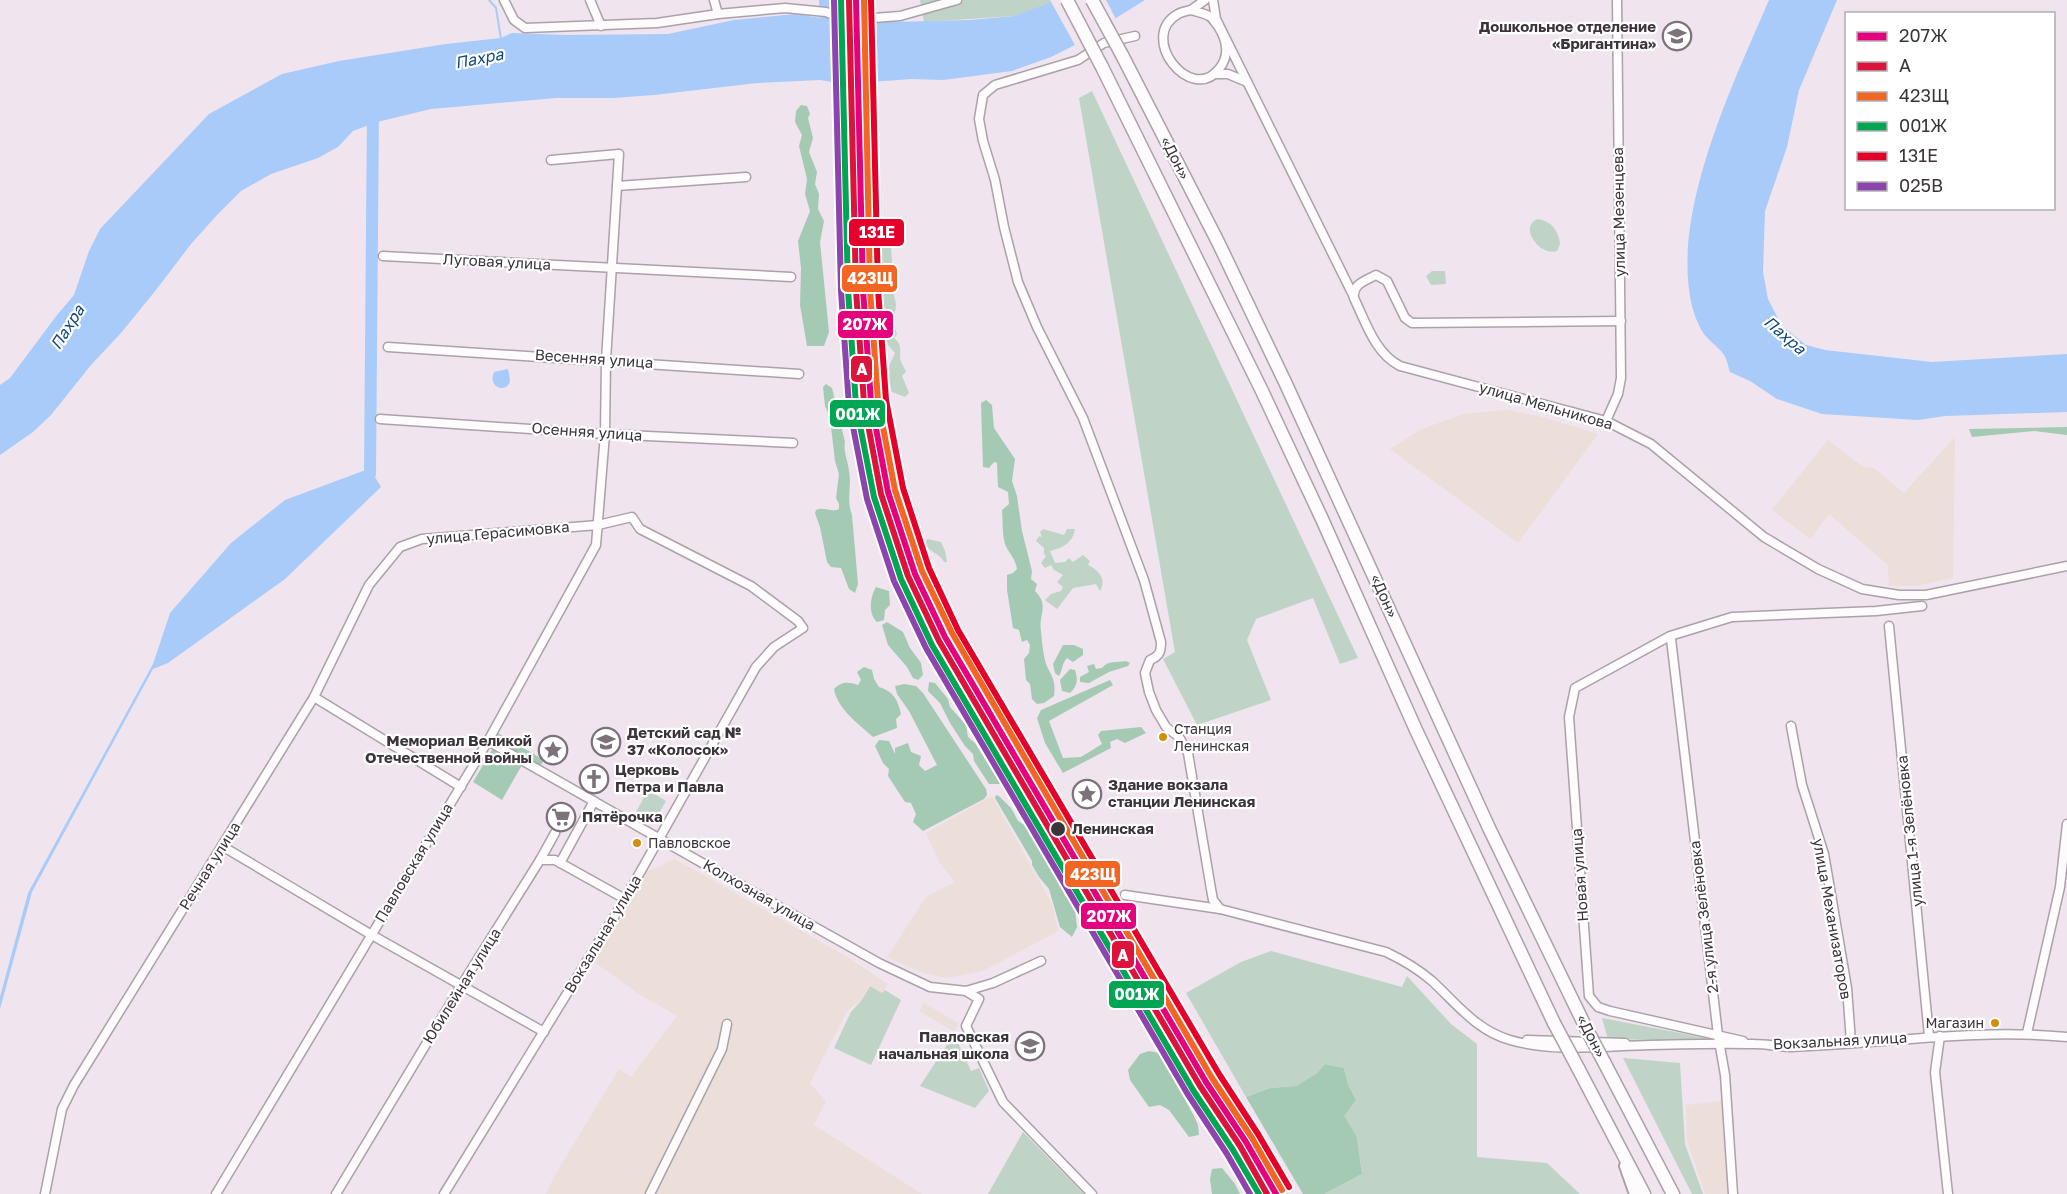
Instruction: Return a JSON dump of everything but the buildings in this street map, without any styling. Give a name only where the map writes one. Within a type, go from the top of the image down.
[{"type":"highway","name":"«Дон»","points":[[1067,0],[1262,391],[1435,770],[1554,1023],[1644,1194]]},
{"type":"highway","name":"«Дон»","points":[[1092,0],[1218,242],[1285,382],[1494,838],[1586,1028],[1673,1194]]},
{"type":"main road","points":[[1620,1152],[1635,1194]]},
{"type":"street","points":[[504,0],[514,20],[525,28],[657,22],[785,8],[826,12],[844,19],[860,19],[900,16],[957,0]]},
{"type":"street","points":[[590,0],[601,26]]},
{"type":"street","points":[[714,0],[718,14]]},
{"type":"street","points":[[1205,0],[1191,10],[1177,14],[1166,26],[1163,40],[1167,58],[1181,73],[1203,80],[1215,74],[1224,63],[1226,47],[1216,19],[1213,0]]},
{"type":"street","name":"улица Мезенцева","points":[[1606,421],[1620,386],[1617,0]]},
{"type":"street","points":[[1191,10],[1210,16],[1223,34]]},
{"type":"street","name":"улица Мельникова","points":[[1223,34],[1379,349],[1392,362],[1606,421],[1651,444],[1764,537],[1818,568],[1862,589],[1899,595],[1926,595],[2067,566]]},
{"type":"street","points":[[1135,36],[1104,43],[1078,60],[995,85],[983,94],[979,119],[1018,282],[1037,327],[1083,418],[1144,580],[1161,642],[1161,652],[1156,658],[1150,660],[1145,673],[1149,692],[1166,727],[1179,737],[1188,753],[1213,900],[1220,909]]},
{"type":"street","points":[[1215,74],[1228,74],[1247,82]]},
{"type":"street","points":[[551,160],[619,154],[606,360],[605,434],[598,525]]},
{"type":"street","points":[[617,186],[746,177]]},
{"type":"street","name":"Луговая улица","points":[[384,256],[791,276]]},
{"type":"street","points":[[1354,298],[1353,292],[1356,286],[1376,275],[1387,281],[1409,322],[1621,321]]},
{"type":"street","name":"Весенняя улица","points":[[388,347],[799,374]]},
{"type":"street","name":"Осенняя улица","points":[[380,419],[605,434],[794,443]]},
{"type":"street","name":"улица Герасимовка","points":[[400,547],[422,539],[598,525],[632,517],[640,529],[751,586],[798,621]]},
{"type":"street","name":"Павловская улица","points":[[216,1194],[370,934],[488,741],[596,545],[598,525]]},
{"type":"street","name":"Речная улица","points":[[45,1194],[62,1109],[66,1101],[314,697],[369,585],[400,547]]},
{"type":"street","name":"Новая улица","points":[[1755,1044],[1598,1007],[1593,1002],[1589,991],[1570,711],[1575,688],[1670,638],[1732,617],[1876,611],[1923,606]]},
{"type":"street","name":"Вокзальная улица","points":[[444,1194],[625,899],[756,667],[774,647],[803,628],[798,621]]},
{"type":"street","name":"улица 1-я Зелёновка","points":[[1889,626],[1929,1036]]},
{"type":"street","name":"2-я улица Зелёновка","points":[[1670,638],[1718,1035],[1725,1074],[1733,1194]]},
{"type":"street","points":[[314,697],[461,787]]},
{"type":"street","name":"улица Механизаторов","points":[[1791,726],[1802,785],[1824,855],[1847,988],[1851,1042]]},
{"type":"street","name":"Колхозная улица","points":[[488,741],[879,963],[930,987],[966,991],[993,983],[1041,961]]},
{"type":"street","points":[[560,863],[594,801]]},
{"type":"street","points":[[2027,1033],[2060,887],[2067,824]]},
{"type":"street","name":"Юбилейная улица","points":[[336,1194],[555,833]]},
{"type":"street","points":[[222,846],[370,934],[544,1032]]},
{"type":"street","points":[[540,860],[555,860],[625,899]]},
{"type":"street","points":[[1125,895],[1220,909]]},
{"type":"street","name":"Вокзальная улица","points":[[1220,909],[1386,952],[1433,982],[1475,1023],[1497,1036],[1531,1040],[1608,1041],[1649,1045],[1755,1044],[1788,1047],[1929,1036],[2027,1033],[2067,1037]]},
{"type":"street","points":[[966,991],[979,999],[966,1026],[1003,1101],[1092,1194]]},
{"type":"street","points":[[650,1194],[722,1049],[727,1024]]},
{"type":"street","points":[[1940,1036],[1935,1072],[1948,1194]]},
{"type":"shaded area","points":[[1507,410],[1542,417],[1598,434],[1518,543],[1390,449],[1422,429],[1464,414]]},
{"type":"shaded area","points":[[1955,437],[1953,578],[1915,586],[1889,586],[1888,565],[1829,514],[1810,539],[1772,510],[1828,440],[1863,467],[1874,468],[1904,493]]},
{"type":"shaded area","points":[[992,796],[1052,904],[1058,931],[983,971],[947,978],[923,973],[887,957],[926,897],[955,882],[939,862],[926,833]]},
{"type":"shaded area","points":[[675,859],[847,957],[888,984],[882,993],[869,985],[860,1001],[847,1011],[810,1083],[826,1101],[814,1125],[922,1194],[546,1194],[555,1175],[619,1069],[631,1077],[677,1016],[636,992],[589,958],[645,873]]},
{"type":"shaded area","points":[[924,1003],[959,1024],[955,1032],[919,1011]]},
{"type":"shaded area","points":[[1722,1101],[1728,1194],[1705,1194],[1687,1140],[1686,1105]]},
{"type":"green space","points":[[920,0],[1056,1],[1015,16],[924,22]]},
{"type":"green space","points":[[1092,91],[1358,658],[1340,664],[1313,598],[1256,619],[1247,640],[1271,700],[1197,725],[1163,659],[1175,652],[1079,98]]},
{"type":"green space","points":[[801,105],[807,106],[810,114],[808,118],[813,138],[809,152],[817,172],[815,184],[819,194],[818,209],[824,221],[820,242],[829,332],[824,346],[807,346],[800,305],[801,268],[798,241],[810,211],[805,194],[807,179],[799,146],[802,135],[795,122],[796,111]]},
{"type":"green space","points":[[1538,219],[1550,224],[1556,231],[1560,244],[1557,251],[1544,250],[1533,240],[1530,228],[1532,223]]},
{"type":"green space","points":[[885,220],[894,233],[891,248],[893,292],[896,305],[894,323],[897,334],[894,338],[900,346],[900,358],[906,372],[902,376],[909,393],[905,397],[892,392],[888,377],[889,366],[895,353],[888,345],[883,323],[879,242],[883,238],[881,228]]},
{"type":"green space","points":[[1432,271],[1445,271],[1446,284],[1431,285],[1426,276]]},
{"type":"green space","points":[[826,384],[832,388],[845,442],[850,477],[849,503],[858,584],[855,593],[849,589],[841,568],[831,567],[827,562],[815,513],[819,509],[839,509],[836,498],[839,474],[835,461],[830,418],[825,406],[823,387]]},
{"type":"green space","points":[[986,400],[992,405],[994,428],[1015,459],[1012,481],[1032,571],[1031,579],[1037,584],[1035,591],[1042,601],[1040,625],[1043,652],[1054,686],[1054,696],[1044,703],[1037,704],[1032,699],[1030,684],[1026,680],[1024,659],[1029,653],[1030,645],[1027,640],[1022,642],[1019,630],[1013,628],[1007,575],[1017,569],[1005,544],[1002,510],[1009,504],[1008,492],[998,487],[997,463],[994,462],[989,468],[983,467],[981,403]]},
{"type":"green space","points":[[2067,427],[2067,435],[2034,431],[1972,437],[1969,429]]},
{"type":"green space","points":[[1043,529],[1064,535],[1067,529],[1075,529],[1072,538],[1066,544],[1050,551],[1055,563],[1065,562],[1069,558],[1073,562],[1083,555],[1090,561],[1088,565],[1101,576],[1103,583],[1100,591],[1096,584],[1073,588],[1057,609],[1045,600],[1051,594],[1061,591],[1063,587],[1057,582],[1063,575],[1054,570],[1051,565],[1045,568],[1041,563],[1046,556],[1044,548],[1036,541],[1039,536],[1042,537],[1040,532]]},
{"type":"green space","points":[[928,539],[941,542],[947,562],[944,562],[926,546],[924,542]]},
{"type":"green space","points":[[876,587],[889,591],[890,605],[885,610],[884,620],[877,622],[872,615],[871,605]]},
{"type":"green space","points":[[887,622],[903,632],[910,648],[921,663],[923,675],[918,680],[913,678],[907,667],[888,645],[882,625]]},
{"type":"green space","points":[[1063,645],[1074,645],[1083,649],[1083,655],[1073,662],[1067,658],[1059,676],[1055,673],[1053,664]]},
{"type":"green space","points":[[1126,661],[1130,663],[1128,666],[1109,672],[1089,683],[1080,682],[1080,677],[1089,672],[1087,666],[1094,664],[1096,669],[1110,663]]},
{"type":"green space","points":[[864,667],[872,670],[879,687],[894,697],[901,714],[896,719],[897,728],[873,737],[844,710],[834,689],[845,683],[858,685],[861,680],[857,672]]},
{"type":"green space","points":[[1070,669],[1075,670],[1077,680],[1070,693],[1062,691],[1060,680]]},
{"type":"green space","points":[[1110,680],[1113,685],[1049,721],[1063,758],[1081,757],[1102,744],[1098,735],[1101,731],[1141,727],[1146,733],[1125,743],[1117,739],[1110,742],[1111,748],[1063,773],[1045,743],[1037,718],[1041,710]]},
{"type":"green space","points":[[929,682],[935,683],[948,699],[950,707],[966,725],[968,737],[975,743],[1003,784],[989,784],[974,761],[973,754],[950,723],[940,703],[928,691]]},
{"type":"green space","points":[[904,684],[916,686],[923,693],[986,789],[987,795],[984,799],[923,831],[913,822],[916,814],[911,803],[905,802],[888,776],[889,769],[883,763],[875,746],[879,740],[889,741],[895,754],[895,748],[908,743],[911,752],[921,756],[919,765],[925,771],[937,765],[909,711],[897,694],[895,686]]},
{"type":"green space","points":[[496,732],[544,760],[540,767],[493,740]]},
{"type":"green space","points":[[493,748],[522,765],[502,800],[473,782]]},
{"type":"green space","points":[[648,790],[666,801],[654,822],[636,812]]},
{"type":"green space","points":[[996,795],[1011,808],[1018,821],[1026,826],[1054,870],[1065,896],[1074,902],[1077,927],[1072,937],[1060,927],[1049,889],[1032,865],[1032,861],[995,798]]},
{"type":"green space","points":[[1271,951],[1402,987],[1407,976],[1451,1024],[1477,1044],[1477,1157],[1547,1163],[1580,1194],[1324,1194],[1362,1174],[1357,1137],[1343,1116],[1356,1100],[1348,1084],[1344,1068],[1325,1064],[1317,1073],[1296,1086],[1270,1088],[1246,1097],[1186,993],[1241,962]]},
{"type":"green space","points":[[870,986],[882,993],[885,990],[901,1000],[871,1065],[834,1048],[851,1012]]},
{"type":"green space","points":[[1602,1018],[1706,1038],[1706,1041],[1608,1039]]},
{"type":"green space","points":[[954,1034],[971,1071],[979,1068],[989,1091],[975,1108],[920,1086]]},
{"type":"green space","points":[[1149,1051],[1159,1053],[1194,1116],[1199,1135],[1189,1137],[1169,1110],[1160,1105],[1149,1107],[1130,1080],[1128,1070],[1140,1054]]},
{"type":"green space","points":[[1623,1058],[1680,1063],[1685,1144],[1703,1194],[1692,1194]]},
{"type":"green space","points":[[1325,1064],[1344,1068],[1348,1084],[1356,1100],[1344,1116],[1357,1137],[1362,1174],[1324,1194],[1303,1194],[1246,1097],[1270,1088],[1296,1086],[1317,1073]]},
{"type":"green space","points":[[1023,1132],[1084,1194],[988,1194]]},
{"type":"green space","points":[[1222,1168],[1240,1194],[1212,1194],[1210,1179],[1212,1169]]},
{"type":"water","name":"Пахра","points":[[1057,0],[1145,0],[1108,23],[1097,34],[1051,57],[1012,71],[943,80],[911,79],[844,84],[820,80],[757,83],[654,95],[556,98],[431,109],[377,122],[353,131],[338,147],[318,158],[271,174],[241,191],[191,244],[121,333],[91,365],[51,415],[33,432],[0,455],[0,385],[10,378],[74,295],[89,251],[100,229],[209,114],[282,74],[339,61],[501,38],[512,33],[668,34],[734,20],[796,14],[851,23],[970,20],[1015,16]]},
{"type":"water","name":"Пахра","points":[[1769,0],[1837,0],[1799,90],[1787,147],[1765,211],[1763,272],[1768,299],[1782,326],[1806,345],[1825,350],[1932,362],[2067,354],[2067,412],[1945,416],[1918,420],[1822,414],[1777,399],[1750,381],[1730,372],[1725,357],[1704,334],[1693,309],[1688,270],[1690,231],[1697,191],[1723,109]]},
{"type":"water","points":[[508,369],[509,384],[503,388],[497,387],[493,381],[494,372]]},
{"type":"water","points":[[363,471],[375,477],[381,487],[285,579],[168,663],[153,669],[32,892],[0,1009],[0,997],[28,893],[153,664],[170,613],[231,543],[285,500]]},
{"type":"pier","points":[[1050,0],[1106,0],[1117,21],[1098,36],[1076,47]]},
{"type":"waterway","name":"Пахра","points":[[489,0],[496,8],[501,39]]},
{"type":"waterway","points":[[825,0],[826,23]]},
{"type":"waterway","points":[[370,474],[373,109]]},
{"type":"transit line","name":"001Ж","points":[[841,0],[848,290],[856,405],[874,497],[901,579],[932,645],[1193,1090],[1259,1194]]},
{"type":"transit line","name":"A","points":[[849,0],[856,290],[864,403],[881,494],[908,576],[939,641],[1200,1086],[1240,1146],[1267,1194]]},
{"type":"transit line","name":"207Ж","points":[[856,0],[863,290],[871,402],[888,492],[915,574],[945,637],[1206,1082],[1246,1142],[1276,1194]]},
{"type":"transit line","name":"423Щ","points":[[864,0],[870,290],[878,401],[895,490],[922,571],[952,633],[1212,1078],[1252,1138],[1282,1190]]},
{"type":"transit line","name":"131Е","points":[[871,0],[878,289],[886,400],[903,488],[929,568],[958,630],[1219,1074],[1289,1187]]},
{"type":"transit line","name":"025В","points":[[834,1],[841,291],[849,406],[867,499],[894,581],[926,648],[1187,1093],[1250,1194]]},
{"type":"place","name":"Дошкольное отделение «Бригантина»","points":[[1677,36]]},
{"type":"place","name":"Станция Ленинская","points":[[1163,737]]},
{"type":"place","name":"Детский сад № 37 «Колосок»","points":[[606,742]]},
{"type":"place","name":"Мемориал Великой Отечественной войны","points":[[553,750]]},
{"type":"place","name":"Церковь Петра и Павла","points":[[594,779]]},
{"type":"place","name":"Здание вокзала станции Ленинская","points":[[1087,794]]},
{"type":"place","name":"Пятёрочка","points":[[561,817]]},
{"type":"place","name":"Ленинская","points":[[1058,829]]},
{"type":"place","name":"Павловское","points":[[637,843]]},
{"type":"place","name":"Магазин","points":[[1995,1023]]},
{"type":"place","name":"Павловская начальная школа","points":[[1030,1046]]}]
